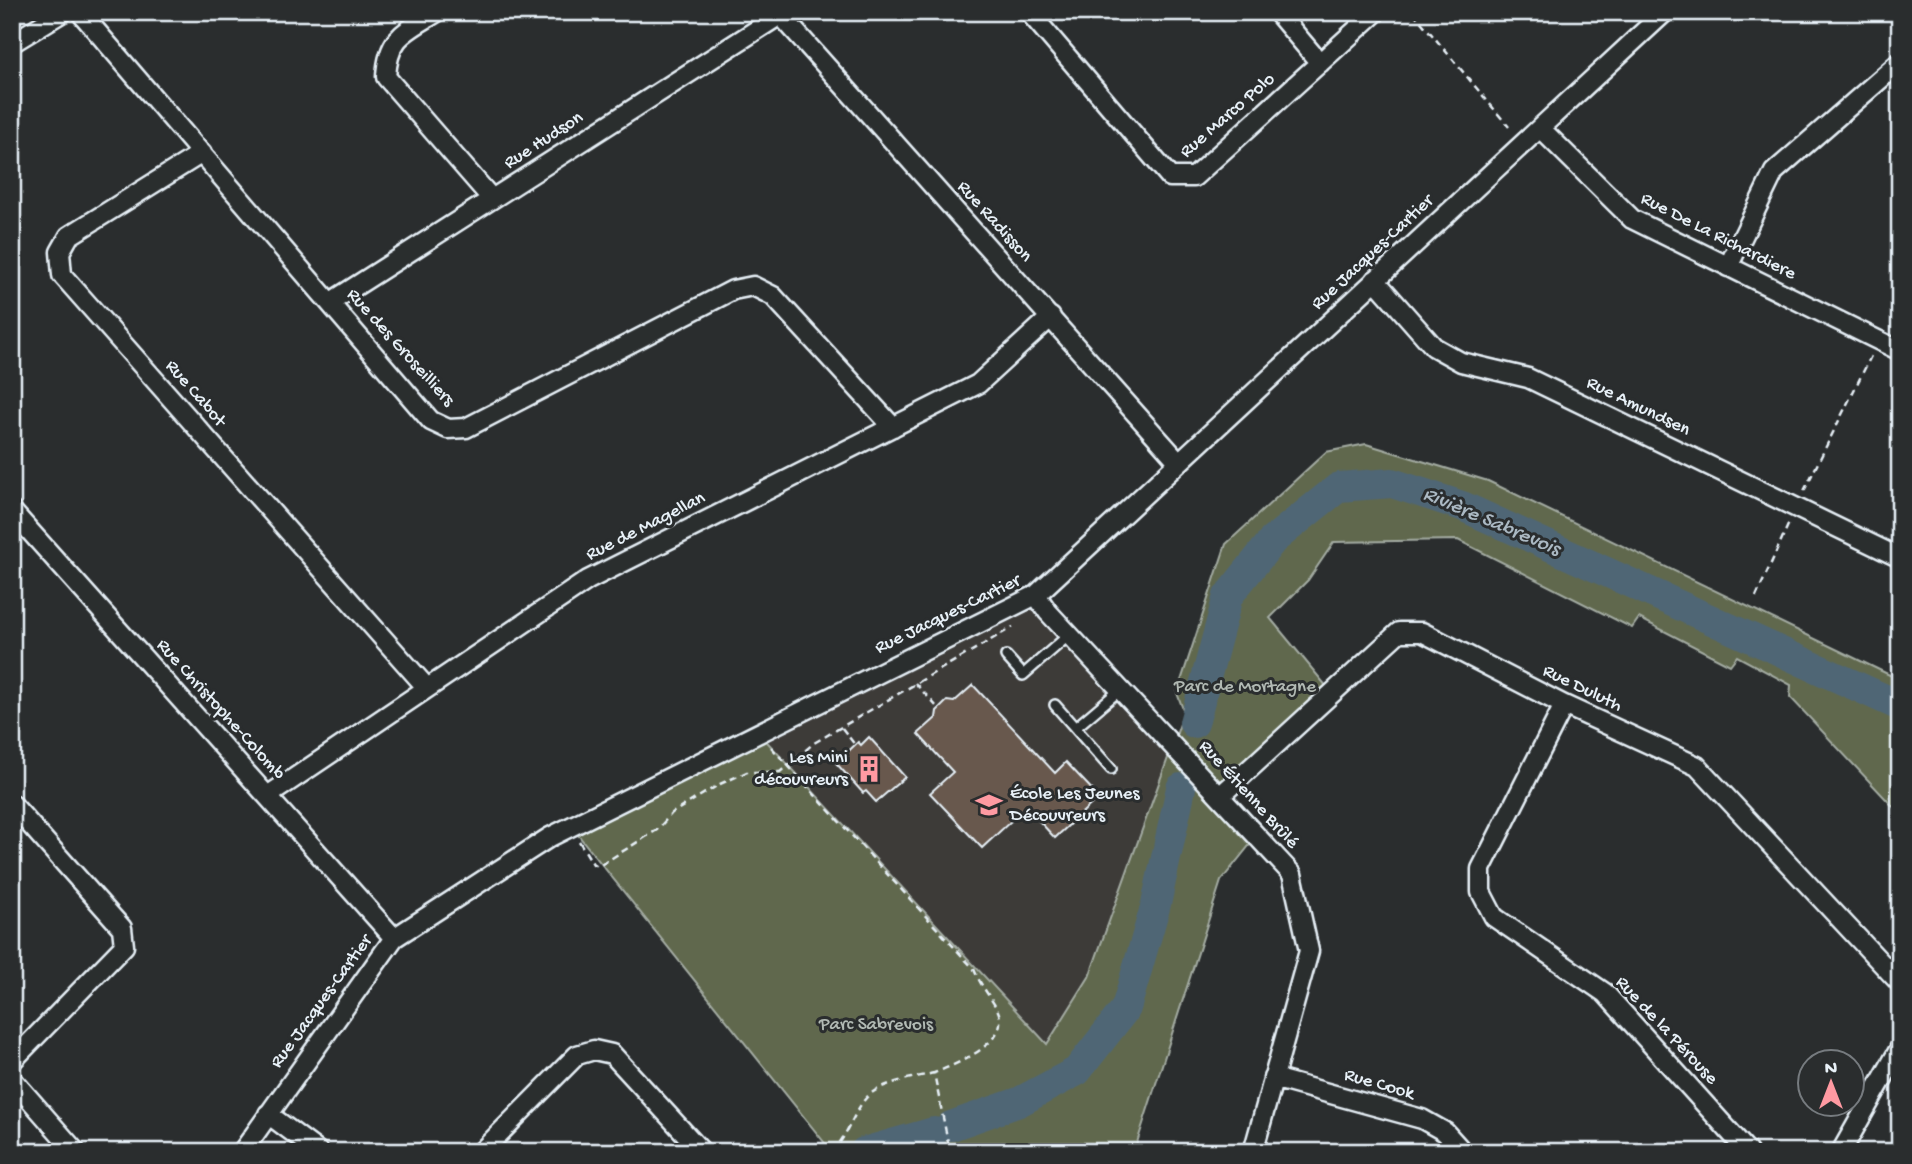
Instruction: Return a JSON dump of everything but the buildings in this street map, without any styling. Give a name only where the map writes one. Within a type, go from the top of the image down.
[{"type":"street","points":[[12,43],[62,12]]},
{"type":"street","name":"Rue des Groseilliers","points":[[80,12],[431,421],[447,429],[466,428],[733,290],[753,286],[773,296],[893,427]]},
{"type":"street","points":[[437,12],[401,35],[387,54],[386,77],[492,199]]},
{"type":"street","name":"Rue Marco Polo","points":[[1029,12],[1170,177],[1194,177],[1376,12]]},
{"type":"street","points":[[1277,12],[1320,63]]},
{"type":"street","name":"Rue Jacques-Cartier","points":[[242,1152],[394,938],[571,826],[1036,595],[1665,12]]},
{"type":"street","name":"Rue Hudson","points":[[331,303],[779,13]]},
{"type":"street","name":"Rue Radisson","points":[[779,13],[1178,461]]},
{"type":"street","points":[[1728,267],[1774,172],[1900,62]]},
{"type":"street","name":"Rue De La Richardiere","points":[[1540,128],[1632,219],[1899,349]]},
{"type":"street","name":"Rue Cabot","points":[[202,153],[69,236],[60,253],[62,275],[428,688]]},
{"type":"street","name":"Rue Amundsen","points":[[1375,280],[1434,346],[1461,362],[1528,378],[1900,558]]},
{"type":"street","name":"Rue de Magellan","points":[[269,795],[588,580],[978,384],[1051,317]]},
{"type":"street","name":"Rue Christophe-Colomb","points":[[12,511],[269,795],[394,938]]},
{"type":"street","name":"Rue Étienne Brûlé","points":[[1036,595],[1069,635],[1292,874],[1309,951],[1253,1152]]},
{"type":"street","name":"Rue Duluth","points":[[1220,796],[1399,632],[1422,632],[1564,705],[1697,766],[1900,983]]},
{"type":"street","name":"Rue de la Pérouse","points":[[1564,705],[1481,869],[1481,892],[1494,917],[1605,993],[1748,1152]]},
{"type":"street","points":[[12,804],[122,928],[124,946],[12,1061]]},
{"type":"street","points":[[1841,1152],[1900,1048]]},
{"type":"street","points":[[481,1152],[577,1055],[594,1050],[612,1054],[702,1152]]},
{"type":"street","name":"Rue Cook","points":[[1273,1078],[1422,1119],[1445,1132],[1463,1152]]},
{"type":"street","points":[[12,1079],[76,1152]]},
{"type":"street","points":[[268,1114],[319,1152]]},
{"type":"lane","points":[[1006,656],[1023,675],[1069,635]]},
{"type":"lane","points":[[1075,728],[1121,689]]},
{"type":"lane","points":[[1055,705],[1111,769]]},
{"type":"path","points":[[1413,12],[1509,127]]},
{"type":"path","points":[[1756,597],[1796,507],[1879,341]]},
{"type":"path","points":[[571,826],[593,864],[599,866],[657,830],[672,813],[720,785],[747,772],[780,772],[814,743],[1023,621],[1024,616],[1017,604]]},
{"type":"path","points":[[915,682],[939,709]]},
{"type":"path","points":[[841,727],[855,745]]},
{"type":"path","points":[[758,732],[974,969],[979,985],[999,1012],[1000,1023],[995,1035],[971,1058],[934,1073],[875,1090],[866,1098],[854,1123],[832,1152]]},
{"type":"path","points":[[934,1073],[950,1152]]},
{"type":"shaded area","name":"École Les Jeunes Découvreurs","points":[[1036,595],[1173,744],[1089,977],[1047,1045],[758,732]]},
{"type":"green space","name":"Parc Sabrevois","points":[[1366,444],[1488,481],[1900,680],[1900,814],[1790,697],[1791,685],[1737,656],[1730,665],[1639,618],[1632,628],[1458,540],[1334,542],[1308,580],[1270,618],[1332,693],[1220,796],[1256,837],[1221,881],[1134,1152],[832,1152],[571,826],[758,732],[1047,1044],[1089,977],[1173,744],[1184,712],[1177,693],[1226,544],[1326,452]]},
{"type":"waterway","name":"Rivière Sabrevois","points":[[1194,723],[1228,596],[1273,540],[1339,487],[1392,483],[1462,506],[1900,706]]},
{"type":"waterway","name":"Rivière Sabrevois","points":[[951,1126],[1019,1102],[1077,1071],[1126,1008],[1156,904],[1181,788]]},
{"type":"waterway","name":"Rivière Sabrevois","points":[[864,1152],[934,1132]]},
{"type":"place","name":"Les Mini découvreurs","points":[[869,769]]},
{"type":"place","name":"École Les Jeunes Découvreurs","points":[[989,805]]},
{"type":"park label","name":"Parc de Mortagne","points":[[1245,687]]}]
